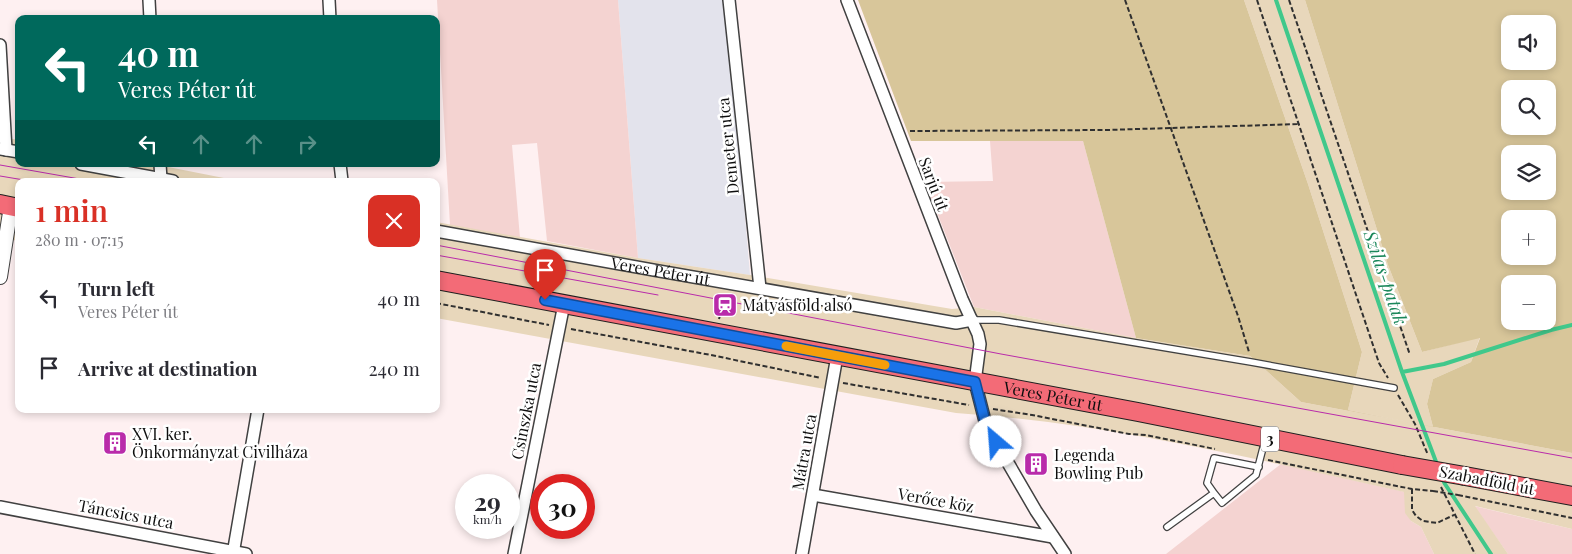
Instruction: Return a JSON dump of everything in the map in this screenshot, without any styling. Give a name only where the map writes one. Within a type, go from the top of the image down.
[{"type":"main road","name":"Veres Péter út","points":[[440,281],[1138,412],[1402,465]]},
{"type":"main road","name":"Szabadföld út","points":[[1402,465],[1572,496]]},
{"type":"street","points":[[149,0],[150,15]]},
{"type":"street","points":[[329,0],[330,15]]},
{"type":"street","name":"Demeter utca","points":[[729,0],[760,288]]},
{"type":"street","name":"Sarjú út","points":[[847,0],[896,131],[962,299],[978,334],[980,344],[975,382]]},
{"type":"street","points":[[0,45],[3,149]]},
{"type":"street","points":[[97,167],[156,178]]},
{"type":"street","points":[[0,277],[10,206]]},
{"type":"street","name":"Veres Péter út","points":[[440,232],[956,322],[972,320]]},
{"type":"street","name":"Csinszka utca","points":[[514,554],[564,304]]},
{"type":"street","name":"Mátra utca","points":[[802,554],[838,356]]},
{"type":"street","points":[[975,382],[986,425],[1036,511],[1065,554]]},
{"type":"street","points":[[233,553],[257,413]]},
{"type":"street","name":"Verőce köz","points":[[813,495],[1054,537]]},
{"type":"street","name":"Táncsics utca","points":[[0,506],[233,553],[246,554]]},
{"type":"lane","points":[[972,320],[999,320],[1252,362],[1394,388]]},
{"type":"lane","points":[[1258,467],[1214,458],[1207,483],[1222,503],[1256,475],[1266,438]]},
{"type":"lane","points":[[1167,527],[1214,493]]},
{"type":"path","points":[[1125,0],[1238,316],[1252,362]]},
{"type":"path","points":[[1257,0],[1380,363],[1415,424]]},
{"type":"path","points":[[1289,0],[1410,355]]},
{"type":"path","points":[[896,131],[1106,130],[1300,124]]},
{"type":"path","points":[[440,304],[711,355],[833,381],[1223,450]]},
{"type":"path","points":[[1261,458],[1412,489],[1458,495],[1572,518]]},
{"type":"path","points":[[1412,489],[1412,510],[1416,516],[1423,521],[1437,523],[1454,514],[1475,554]]},
{"type":"shaded area","points":[[437,0],[618,0],[638,258],[547,241],[537,143],[512,145],[520,238],[450,225],[440,52],[440,15],[438,15]]},
{"type":"shaded area","points":[[618,0],[727,0],[750,275],[638,258]]},
{"type":"shaded area","points":[[858,0],[1244,0],[1308,184],[1362,352],[1348,410],[1420,424],[1301,402],[1250,356],[1136,338],[1083,141],[911,141]]},
{"type":"shaded area","points":[[1244,0],[1305,0],[1388,265],[1422,352],[1480,337],[1471,362],[1433,379],[1427,404],[1433,427],[1348,410],[1362,352],[1308,184]]},
{"type":"shaded area","points":[[1305,0],[1572,0],[1572,453],[1433,427],[1427,404],[1433,379],[1471,362],[1480,338],[1422,352],[1388,265]]},
{"type":"shaded area","points":[[0,137],[15,139],[15,167],[168,167],[224,178],[15,178],[15,240],[0,238]]},
{"type":"shaded area","points":[[990,141],[1083,141],[1136,338],[974,307],[925,182],[993,181]]},
{"type":"shaded area","points":[[440,223],[638,258],[952,309],[974,307],[1136,338],[1250,356],[1301,402],[1572,453],[1572,529],[1475,506],[1508,554],[1434,554],[1421,527],[1411,521],[1405,513],[1404,492],[1237,455],[1125,434],[1013,418],[956,413],[440,319]]},
{"type":"shaded area","points":[[1281,464],[1405,492],[1411,521],[1421,527],[1434,554],[1166,554]]},
{"type":"shaded area","points":[[1474,506],[1572,529],[1572,554],[1508,554]]},
{"type":"waterway","name":"Szilas-patak","points":[[1276,0],[1402,372],[1438,467]]},
{"type":"waterway","points":[[1402,372],[1444,364],[1572,325]]},
{"type":"waterway","name":"Szilas-patak","points":[[1442,478],[1491,554]]},
{"type":"tram line","points":[[0,165],[74,178]]},
{"type":"tram line","points":[[0,176],[15,178]]},
{"type":"tram line","points":[[440,246],[1001,354],[1572,458]]},
{"type":"tram line","points":[[440,256],[658,295]]},
{"type":"slow traffic","points":[[786,346],[885,365]]},
{"type":"place","name":"Mátyásföld alsó","points":[[725,305]]},
{"type":"place","name":"XVI. ker. Önkormányzat Civilháza","points":[[115,443]]},
{"type":"place","name":"Legenda Bowling Pub","points":[[1036,464]]},
{"type":"route","points":[[545,300],[975,382],[986,425],[996,442]]}]
